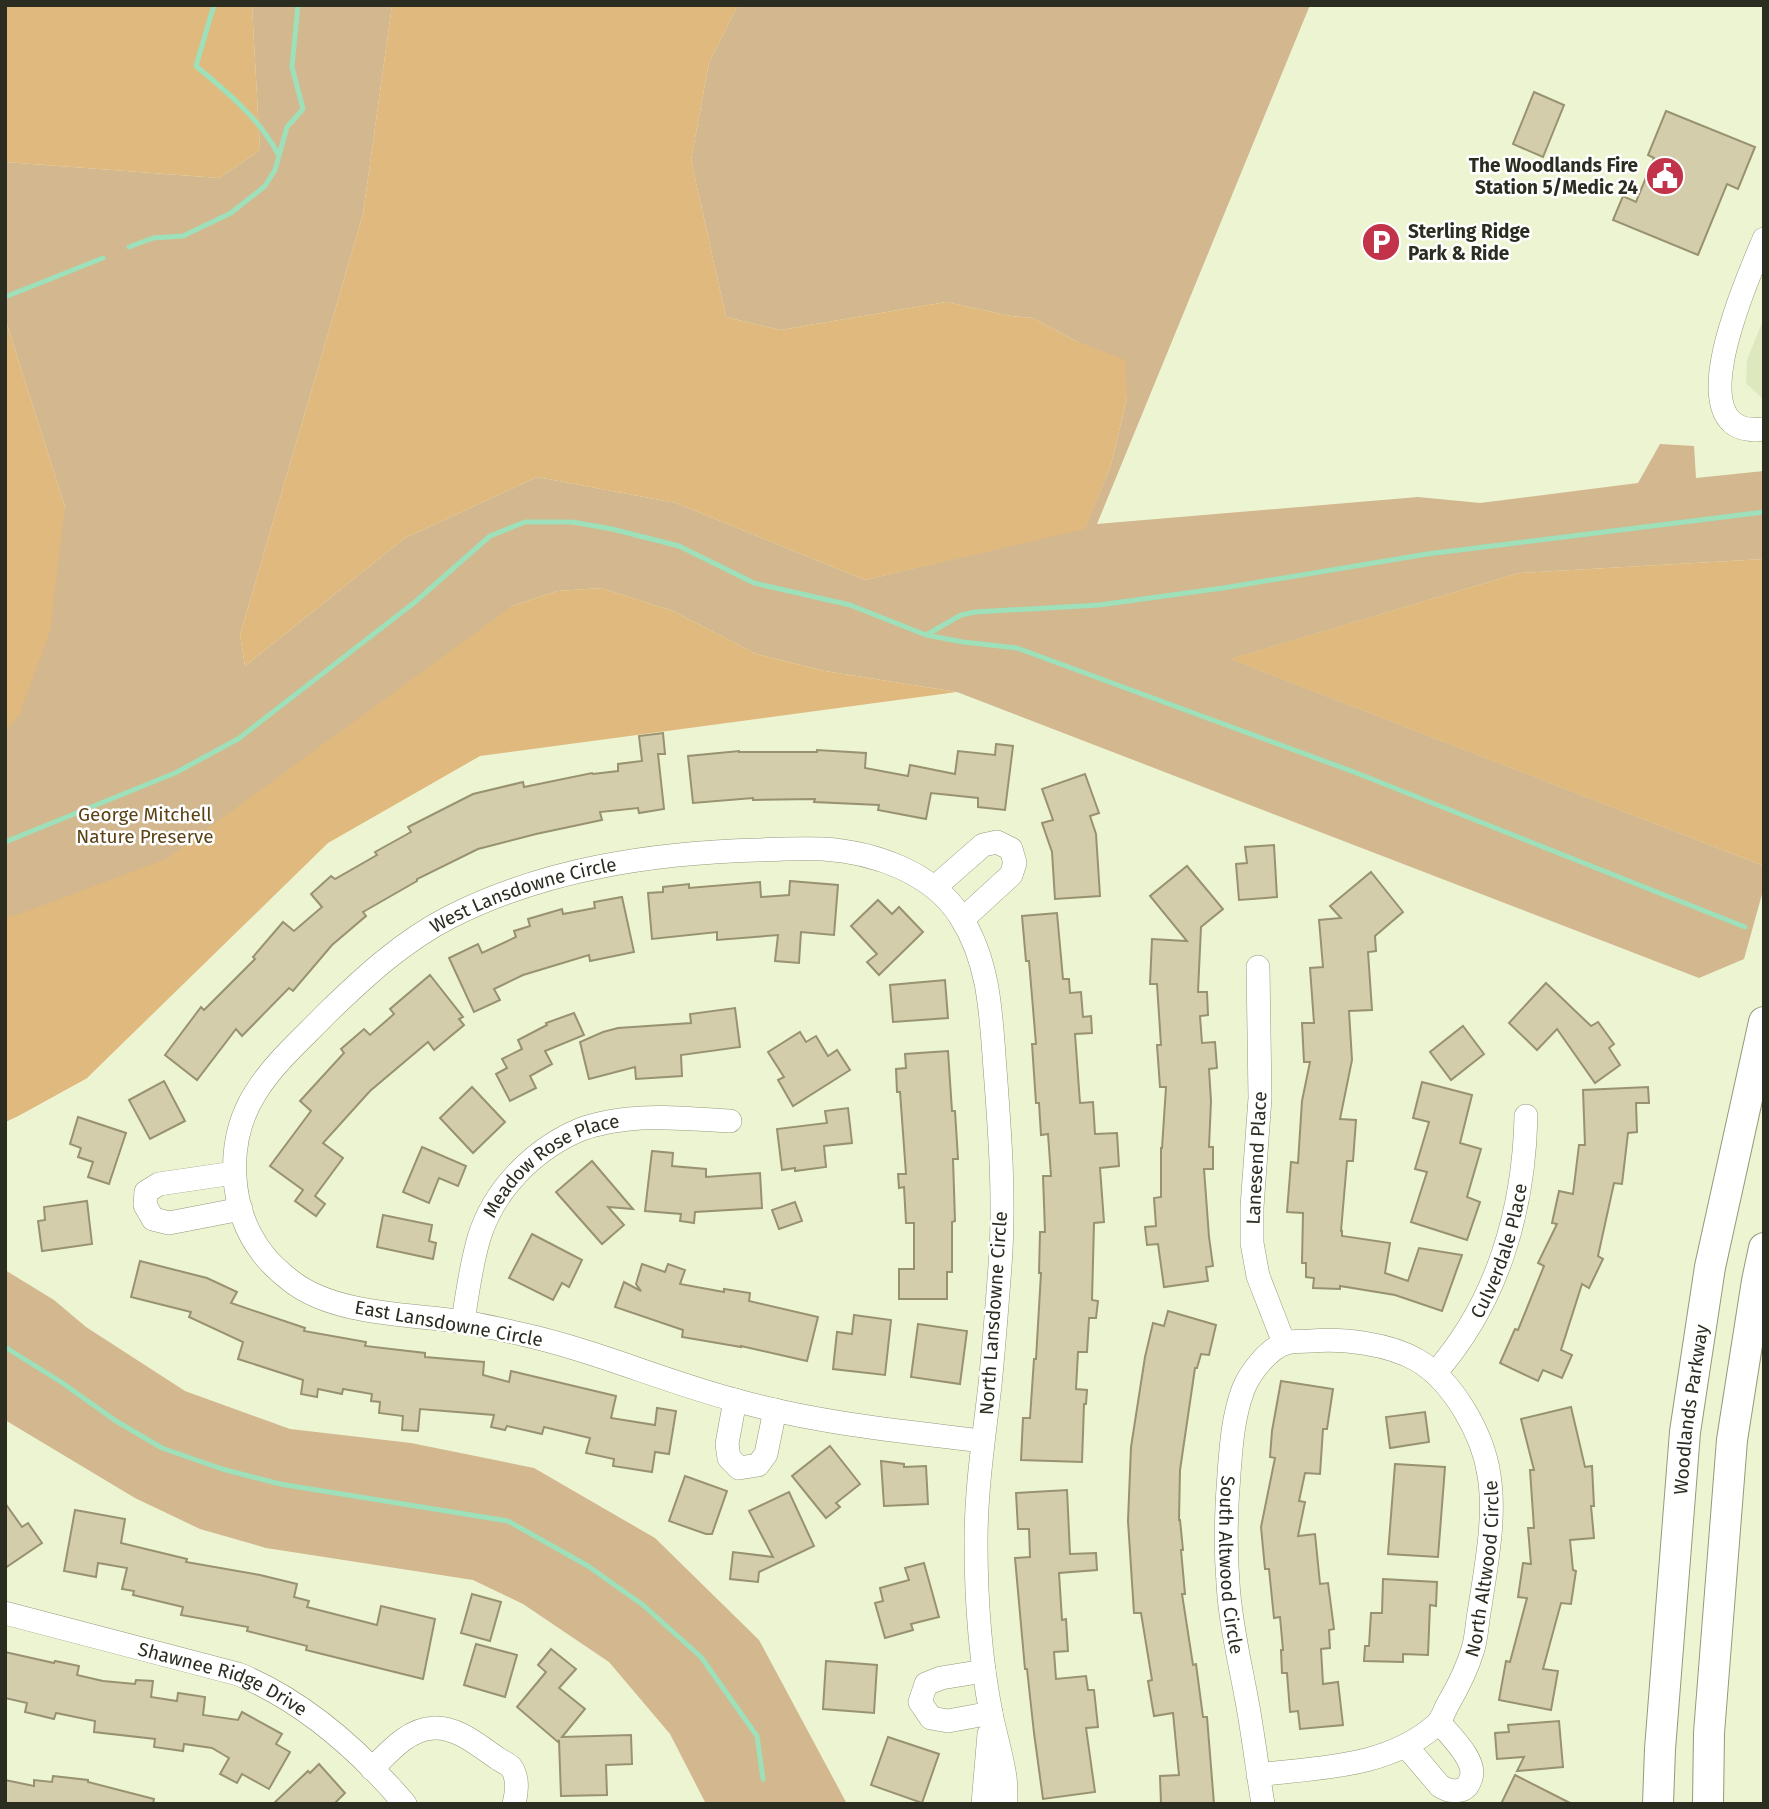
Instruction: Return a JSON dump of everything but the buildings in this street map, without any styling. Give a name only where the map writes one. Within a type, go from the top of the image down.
[{"type":"main road","name":"Woodlands Parkway","points":[[1658,1804],[1685,1432],[1710,1267],[1764,1022]]},
{"type":"main road","points":[[1708,1804],[1709,1733],[1732,1440],[1764,1248]]},
{"type":"street","points":[[1764,239],[1739,298],[1728,336],[1721,371],[1720,397],[1721,407],[1737,427],[1764,429]]},
{"type":"street","points":[[998,842],[1011,849],[1015,863],[1011,875],[949,903],[983,845],[998,842]]},
{"type":"street","name":"West Lansdowne Circle","points":[[237,1192],[239,1132],[244,1111],[259,1086],[285,1055],[353,987],[389,956],[444,920],[482,902],[564,875],[652,857],[737,850],[818,848],[841,850],[884,861],[905,870],[949,903]]},
{"type":"street","name":"North Lansdowne Circle","points":[[949,903],[975,942],[983,964],[1000,1122],[1001,1259],[982,1441],[976,1543],[980,1641],[1004,1773],[1006,1804]]},
{"type":"street","name":"Lanesend Place","points":[[1258,967],[1260,1098],[1252,1243],[1258,1276],[1284,1343]]},
{"type":"street","name":"Culverdale Place","points":[[1435,1373],[1477,1317],[1503,1254],[1521,1185],[1526,1116]]},
{"type":"street","name":"Meadow Rose Place","points":[[463,1322],[472,1265],[490,1211],[517,1174],[533,1158],[579,1130],[631,1118],[730,1121]]},
{"type":"street","points":[[159,1184],[237,1192],[169,1223],[153,1219],[145,1205],[146,1192],[159,1184]]},
{"type":"street","name":"East Lansdowne Circle","points":[[237,1192],[247,1227],[263,1254],[294,1284],[314,1295],[365,1309],[463,1322],[560,1343],[735,1401],[841,1422],[982,1441]]},
{"type":"street","name":"North Altwood Circle","points":[[1258,1775],[1357,1763],[1406,1746],[1439,1722],[1460,1682],[1473,1648],[1488,1546],[1491,1504],[1489,1475],[1473,1426],[1435,1373],[1415,1359],[1364,1343],[1320,1340],[1284,1343]]},
{"type":"street","name":"South Altwood Circle","points":[[1263,1804],[1247,1698],[1232,1626],[1228,1584],[1227,1497],[1231,1448],[1244,1386],[1264,1356],[1284,1343]]},
{"type":"street","points":[[735,1401],[727,1444],[729,1458],[739,1468],[758,1465],[766,1454],[775,1409]]},
{"type":"street","name":"Shawnee Ridge Drive","points":[[5,1613],[226,1670],[257,1682],[299,1706],[339,1735],[405,1804]]},
{"type":"street","points":[[984,1671],[941,1678],[926,1684],[919,1702],[931,1718],[948,1721],[991,1713]]},
{"type":"street","name":"North Lansdowne Circle","points":[[983,1804],[991,1713]]},
{"type":"street","points":[[1406,1746],[1440,1786],[1456,1791],[1465,1788],[1470,1782],[1472,1772],[1468,1757],[1439,1722]]},
{"type":"street","points":[[372,1769],[398,1743],[415,1733],[434,1728],[452,1731],[470,1739],[511,1768],[518,1789],[514,1804]]},
{"type":"shaded area","points":[[5,5],[252,5],[260,150],[219,178],[5,162]]},
{"type":"shaded area","points":[[392,5],[738,5],[709,63],[691,160],[726,317],[780,330],[946,302],[1033,318],[1078,342],[1126,360],[1127,398],[1111,465],[1085,529],[865,580],[676,503],[537,477],[405,538],[245,666],[240,635],[363,214]]},
{"type":"shaded area","points":[[5,318],[65,507],[50,631],[19,716],[5,731]]},
{"type":"shaded area","points":[[1764,318],[1763,399],[1746,383],[1747,360]]},
{"type":"shaded area","points":[[1764,559],[1764,866],[1230,659],[1519,573]]},
{"type":"shaded area","points":[[601,588],[673,611],[756,654],[825,671],[957,692],[480,756],[328,843],[87,1078],[5,1122],[5,917],[17,915],[166,859],[512,606],[557,591]]},
{"type":"green space","name":"George Mitchell Nature Preserve","points":[[252,5],[392,5],[363,214],[240,635],[245,666],[405,538],[537,477],[676,503],[865,580],[1085,528],[1111,465],[1127,398],[1078,342],[1033,318],[946,302],[780,330],[726,317],[691,160],[709,63],[738,5],[1310,5],[1097,524],[1418,497],[1480,503],[1638,483],[1660,444],[1694,446],[1696,478],[1764,471],[1764,559],[1519,573],[1231,659],[1764,866],[1764,887],[1744,959],[1699,978],[957,692],[825,671],[756,654],[673,611],[601,588],[557,591],[512,606],[87,1078],[5,1122],[5,691],[65,507],[5,318],[5,162],[219,178],[260,150]]},
{"type":"green space","points":[[5,1270],[54,1300],[86,1327],[185,1391],[290,1429],[411,1443],[534,1468],[655,1538],[759,1640],[847,1804],[706,1804],[670,1734],[609,1662],[523,1604],[473,1580],[266,1548],[200,1529],[135,1498],[5,1420]]},
{"type":"waterway","points":[[214,5],[196,66],[252,117],[278,154]]},
{"type":"waterway","points":[[129,247],[153,238],[183,236],[231,213],[265,186],[275,170],[287,127],[303,109],[292,67],[298,5]]},
{"type":"waterway","points":[[5,297],[103,258]]},
{"type":"waterway","points":[[926,635],[961,615],[975,612],[1099,605],[1223,588],[1427,554],[1764,512]]},
{"type":"waterway","points":[[5,842],[175,773],[238,739],[415,602],[490,536],[525,522],[572,522],[679,546],[754,583],[850,605],[926,635],[1017,648],[1354,772],[1745,927]]},
{"type":"waterway","points":[[5,1347],[116,1421],[162,1448],[222,1469],[280,1484],[508,1521],[588,1566],[643,1605],[701,1657],[757,1736],[763,1779]]},
{"type":"place","name":"The Woodlands Fire Station 5/Medic 24","points":[[1665,176]]},
{"type":"place","name":"Sterling Ridge Park & Ride","points":[[1381,242]]}]
